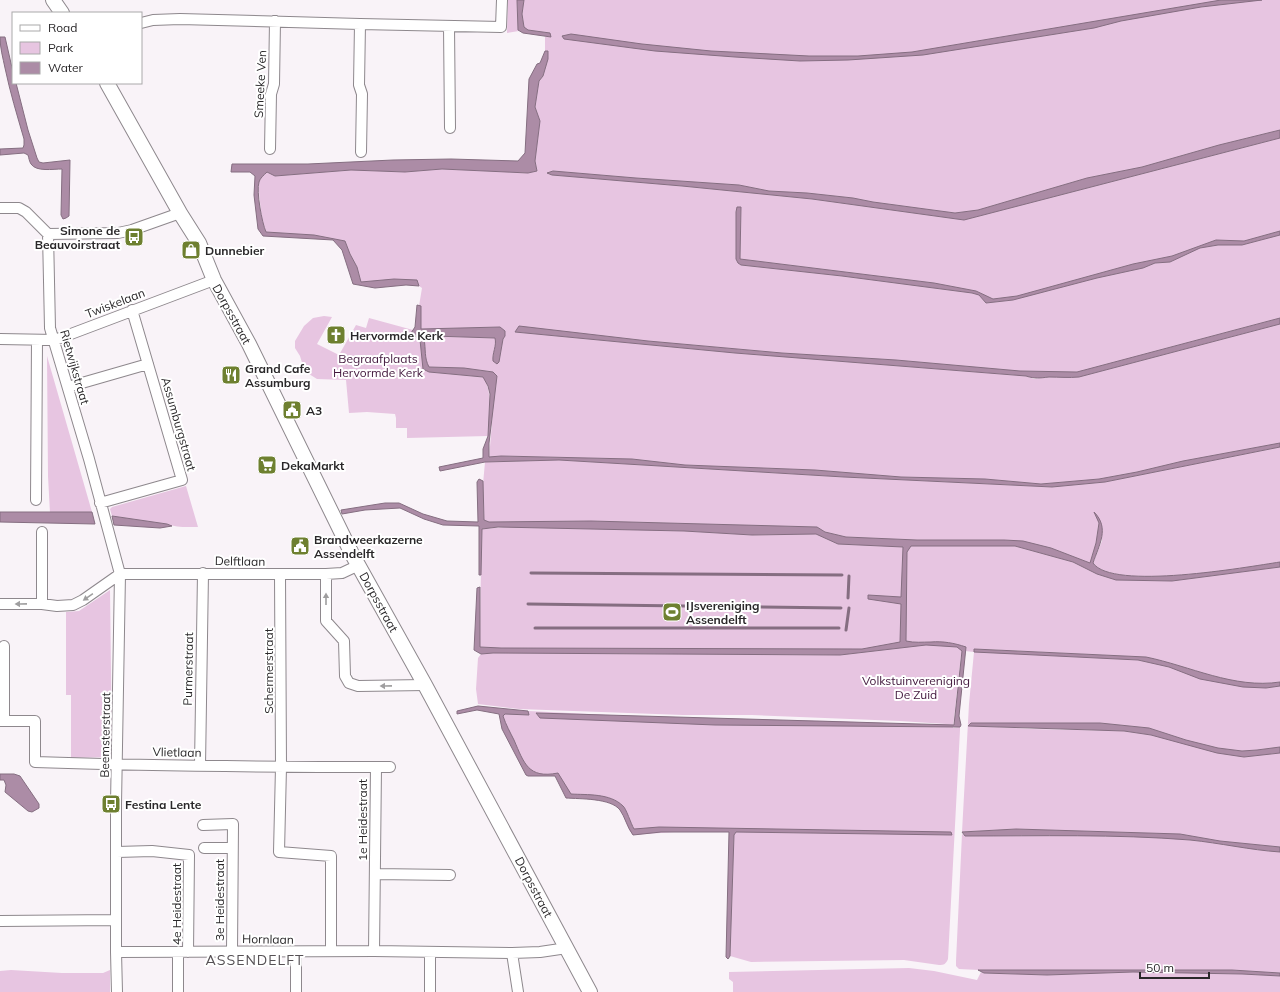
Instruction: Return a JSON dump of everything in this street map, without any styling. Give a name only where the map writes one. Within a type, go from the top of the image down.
[{"type":"street","points":[[53,0],[61,12]]},
{"type":"street","points":[[142,23],[153,20],[173,19],[501,27],[502,0]]},
{"type":"street","name":"Smeeke Ven","points":[[270,149],[271,94],[274,84],[275,21]]},
{"type":"street","points":[[360,24],[359,85],[362,94],[361,152]]},
{"type":"street","points":[[448,26],[450,128]]},
{"type":"street","name":"Dorpsstraat","points":[[108,84],[180,213],[199,243],[214,280],[249,344],[352,554],[425,685],[590,992]]},
{"type":"street","points":[[0,208],[19,208],[26,212],[48,234],[118,233],[132,230],[180,213]]},
{"type":"street","name":"Rietwijkstraat","points":[[48,234],[50,328],[55,340],[100,503]]},
{"type":"street","name":"Twiskelaan","points":[[0,339],[55,340],[214,280]]},
{"type":"street","name":"Assumburgstraat","points":[[100,503],[182,480],[132,310]]},
{"type":"street","points":[[36,500],[37,340]]},
{"type":"street","points":[[68,387],[148,364]]},
{"type":"street","points":[[0,604],[42,604],[57,606],[73,605],[83,600],[120,574],[100,503]]},
{"type":"street","points":[[42,532],[42,604]]},
{"type":"street","name":"Delftlaan","points":[[120,574],[326,574],[342,573],[359,565]]},
{"type":"street","name":"Purmerstraat","points":[[200,766],[203,573]]},
{"type":"street","name":"Beemsterstraat","points":[[116,920],[120,574]]},
{"type":"street","name":"Schermerstraat","points":[[280,574],[281,767],[279,852],[331,856],[331,951]]},
{"type":"street","points":[[326,574],[326,621],[344,641],[345,676],[349,683],[358,686],[425,685]]},
{"type":"street","name":"Vlietlaan","points":[[4,646],[2,721],[35,721],[35,762],[200,766],[390,767]]},
{"type":"street","name":"1e Heidestraat","points":[[374,951],[376,767]]},
{"type":"street","name":"3e Heidestraat","points":[[203,825],[232,824],[232,951]]},
{"type":"street","name":"3e Heidestraat","points":[[204,848],[232,848]]},
{"type":"street","name":"4e Heidestraat","points":[[117,852],[152,851],[189,855],[183,952]]},
{"type":"street","name":"1e Heidestraat","points":[[375,874],[450,876]]},
{"type":"street","points":[[0,921],[116,920],[117,992]]},
{"type":"street","name":"Hornlaan","points":[[116,952],[374,951],[512,953],[540,952],[567,948]]},
{"type":"street","points":[[178,992],[183,952]]},
{"type":"street","points":[[296,952],[296,992]]},
{"type":"street","points":[[430,952],[430,992]]},
{"type":"street","points":[[512,953],[518,992]]},
{"type":"green space","points":[[508,0],[517,0],[519,31],[507,33]]},
{"type":"green space","points":[[524,0],[1280,0],[1280,130],[1219,145],[1142,167],[1087,178],[978,210],[955,213],[853,198],[769,191],[739,185],[553,171],[547,173],[552,175],[812,199],[964,220],[1280,138],[1280,231],[1244,241],[1216,240],[1172,256],[1133,264],[1017,296],[993,299],[976,291],[934,283],[740,259],[741,207],[736,212],[736,258],[741,265],[842,276],[972,293],[979,295],[986,303],[1013,300],[1097,278],[1143,268],[1155,263],[1170,262],[1199,248],[1218,245],[1242,245],[1280,235],[1280,318],[1078,372],[1020,371],[896,360],[782,353],[648,341],[519,327],[515,332],[735,353],[1026,376],[1034,379],[1048,377],[1079,377],[1280,324],[1280,443],[1183,461],[1099,479],[1041,484],[985,479],[901,477],[815,470],[685,465],[632,459],[501,456],[489,458],[492,423],[493,372],[464,368],[428,367],[424,339],[426,337],[433,336],[496,338],[493,356],[497,364],[499,362],[503,339],[505,336],[500,327],[421,329],[421,306],[419,306],[422,288],[419,286],[417,280],[361,282],[357,267],[345,241],[314,235],[266,232],[262,222],[258,182],[267,172],[276,176],[351,170],[405,172],[442,169],[528,173],[537,171],[535,161],[540,121],[535,107],[539,81],[543,76],[548,52],[545,51],[545,37],[550,37],[549,33],[528,30],[524,27],[522,14]]},
{"type":"green space","name":"Begraafplaats Hervormde Kerk","points":[[324,316],[332,317],[317,344],[339,355],[356,325],[366,328],[369,318],[413,330],[412,333],[420,340],[422,359],[429,372],[484,377],[489,391],[490,413],[488,436],[407,438],[407,428],[396,428],[395,414],[367,412],[349,413],[346,380],[317,379],[309,374],[303,366],[300,356],[295,348],[295,341],[304,326],[313,318]]},
{"type":"green space","points":[[47,356],[92,512],[50,513],[48,476]]},
{"type":"green space","points":[[1280,447],[1280,562],[1182,575],[1126,575],[1105,571],[1093,563],[1102,541],[1102,528],[1095,513],[1099,523],[1096,543],[1090,563],[1051,548],[1004,540],[917,540],[846,537],[825,532],[817,527],[591,521],[489,522],[484,520],[483,484],[485,462],[559,460],[844,477],[1052,487],[1105,482]]},
{"type":"green space","points":[[186,486],[198,527],[179,527],[112,516],[110,509],[112,507]]},
{"type":"green space","name":"Volkstuinvereniging De Zuid","points":[[515,526],[684,531],[752,535],[816,534],[838,544],[903,546],[1015,546],[1073,562],[1097,574],[1116,580],[1172,581],[1280,567],[1280,682],[1263,683],[1230,680],[1266,688],[1280,686],[1280,747],[1242,751],[1218,748],[1186,740],[1149,728],[1100,723],[971,723],[968,725],[1032,729],[1124,731],[1151,735],[1244,757],[1280,753],[1280,847],[1220,841],[1180,834],[1016,829],[962,832],[969,704],[974,652],[965,651],[965,648],[961,656],[953,728],[960,727],[948,959],[946,962],[939,965],[904,960],[751,962],[730,956],[734,835],[736,832],[674,832],[633,835],[620,810],[609,802],[595,799],[566,797],[561,784],[555,776],[528,776],[503,728],[503,716],[505,714],[529,715],[528,711],[673,718],[837,721],[921,725],[946,724],[752,715],[683,715],[519,709],[478,704],[476,689],[478,658],[481,654],[493,653],[840,655],[924,645],[862,649],[480,647],[482,529]],"holes":[[[980,649],[1146,657],[1223,679],[1138,660],[974,651]]]},
{"type":"green space","points":[[110,590],[112,753],[109,757],[71,758],[71,695],[66,695],[66,612],[79,611]]},
{"type":"green space","points":[[962,834],[965,836],[1162,838],[1201,841],[1280,852],[1280,973],[1232,970],[959,969],[956,966],[956,961]]},
{"type":"green space","points":[[909,968],[934,971],[977,980],[981,972],[1047,975],[1133,972],[1280,976],[1280,992],[733,992],[733,982],[729,979],[729,972]]},
{"type":"green space","points":[[11,970],[62,973],[103,973],[110,970],[110,992],[0,992],[0,971]]},
{"type":"water","points":[[517,0],[524,0],[522,14],[524,27],[528,30],[550,33],[551,37],[523,33],[518,30]]},
{"type":"water","points":[[1221,0],[1262,0],[1201,7],[1121,21],[1094,28],[923,55],[848,60],[800,61],[655,51],[564,39],[562,36],[571,34],[642,44],[711,51],[809,56],[858,56],[912,52]]},
{"type":"water","points":[[0,37],[5,37],[12,68],[12,84],[16,84],[28,130],[39,162],[43,163],[70,160],[69,216],[66,218],[63,219],[61,215],[62,169],[45,170],[33,167],[29,161],[28,155],[24,153],[0,155],[0,149],[23,148],[24,145],[24,139],[1,49]]},
{"type":"water","points":[[545,51],[548,51],[548,59],[543,76],[539,81],[535,107],[540,121],[535,161],[537,171],[528,173],[442,169],[405,172],[351,170],[275,176],[267,172],[262,177],[258,186],[261,215],[266,232],[314,235],[345,241],[357,267],[361,282],[394,279],[417,280],[419,286],[406,285],[375,288],[353,284],[342,250],[333,240],[263,236],[258,229],[254,195],[255,176],[250,172],[231,172],[232,164],[308,164],[451,159],[518,161],[525,153],[529,79],[537,64],[540,63]]},
{"type":"water","points":[[1280,130],[1280,138],[964,220],[812,199],[552,175],[547,173],[553,171],[739,185],[769,191],[853,198],[955,213],[978,210],[1087,178],[1142,167],[1219,145]]},
{"type":"water","points":[[737,207],[741,207],[740,259],[934,283],[976,291],[993,299],[1017,296],[1133,264],[1172,256],[1216,240],[1244,241],[1280,231],[1280,235],[1242,245],[1218,245],[1200,248],[1170,262],[1155,263],[1143,268],[1097,278],[1013,300],[986,303],[979,295],[972,293],[842,276],[741,265],[736,259]]},
{"type":"water","points":[[417,305],[421,306],[421,329],[500,327],[505,331],[499,362],[497,364],[493,361],[495,338],[433,336],[426,337],[424,339],[427,364],[429,367],[464,368],[493,372],[497,376],[489,443],[489,457],[632,459],[685,465],[815,470],[901,477],[985,479],[1041,484],[1099,479],[1183,461],[1280,443],[1280,447],[1105,482],[1052,487],[844,477],[559,460],[485,462],[440,471],[439,467],[483,458],[483,449],[488,436],[490,394],[483,377],[429,372],[423,369],[420,340],[411,333],[415,327]]},
{"type":"water","points":[[1280,318],[1280,324],[1079,377],[1040,378],[735,353],[515,332],[519,326],[648,341],[782,353],[896,360],[1020,371],[1077,372]]},
{"type":"water","points":[[479,479],[483,481],[484,520],[489,522],[591,521],[817,527],[825,532],[846,537],[917,540],[1023,541],[1051,548],[1090,563],[1096,543],[1099,523],[1094,512],[1099,518],[1101,524],[1102,537],[1093,563],[1105,571],[1126,575],[1152,576],[1211,572],[1280,562],[1280,567],[1172,581],[1116,580],[1097,574],[1073,562],[1015,546],[911,546],[907,552],[906,641],[944,642],[966,647],[959,716],[960,727],[715,725],[540,718],[536,713],[954,725],[962,651],[957,647],[926,645],[840,655],[481,654],[474,650],[477,588],[480,587],[480,647],[862,649],[900,642],[901,604],[868,599],[868,595],[901,597],[903,547],[838,544],[816,534],[752,535],[684,531],[498,527],[482,529],[481,575],[479,575],[479,526],[443,525],[424,519],[400,508],[365,510],[342,514],[341,510],[385,503],[399,503],[423,514],[447,521],[478,522],[477,482]]},
{"type":"water","points":[[0,512],[92,512],[95,524],[0,522]]},
{"type":"water","points":[[112,516],[172,526],[160,528],[114,525]]},
{"type":"water","points":[[974,649],[1146,657],[1229,680],[1263,683],[1280,682],[1280,686],[1266,688],[1243,687],[1200,679],[1169,667],[1138,660],[974,652]]},
{"type":"water","points":[[478,706],[528,711],[529,715],[505,714],[503,716],[521,756],[528,767],[540,774],[558,773],[571,794],[605,797],[618,802],[624,807],[634,829],[659,827],[951,832],[952,835],[736,832],[734,835],[730,956],[728,959],[726,957],[729,832],[661,832],[633,835],[622,813],[616,806],[603,801],[566,798],[555,776],[526,775],[502,729],[499,714],[477,710],[457,714],[457,711]]},
{"type":"water","points":[[971,723],[1100,723],[1149,728],[1186,740],[1218,748],[1242,751],[1280,747],[1280,753],[1244,757],[1217,753],[1151,735],[1124,731],[968,726]]},
{"type":"water","points":[[0,774],[14,774],[20,776],[39,804],[39,808],[32,812],[28,811],[5,792],[6,785],[4,780],[0,780]]},
{"type":"water","points":[[1016,829],[1180,834],[1220,841],[1280,847],[1280,852],[1201,841],[1162,838],[965,836],[962,832]]},
{"type":"water","points":[[978,970],[1232,970],[1280,973],[1280,976],[1133,972],[1047,975],[984,973]]},
{"type":"waterway","points":[[531,573],[842,575]]},
{"type":"waterway","points":[[848,598],[849,576]]},
{"type":"waterway","points":[[528,604],[841,608]]},
{"type":"waterway","points":[[846,630],[849,608]]},
{"type":"waterway","points":[[535,628],[839,628]]},
{"type":"place","name":"Simone de Beauvoirstraat","points":[[134,237]]},
{"type":"place","name":"Dunnebier","points":[[191,250]]},
{"type":"place","name":"Hervormde Kerk","points":[[336,335]]},
{"type":"place","name":"Grand Cafe Assumburg","points":[[231,375]]},
{"type":"place","name":"A3","points":[[292,410]]},
{"type":"place","name":"DekaMarkt","points":[[267,465]]},
{"type":"place","name":"Brandweerkazerne Assendelft","points":[[300,546]]},
{"type":"place","name":"IJsvereniging Assendelft","points":[[672,612]]},
{"type":"place","name":"Festina Lente","points":[[111,804]]},
{"type":"district","name":"ASSENDELFT","points":[[255,960]]}]
